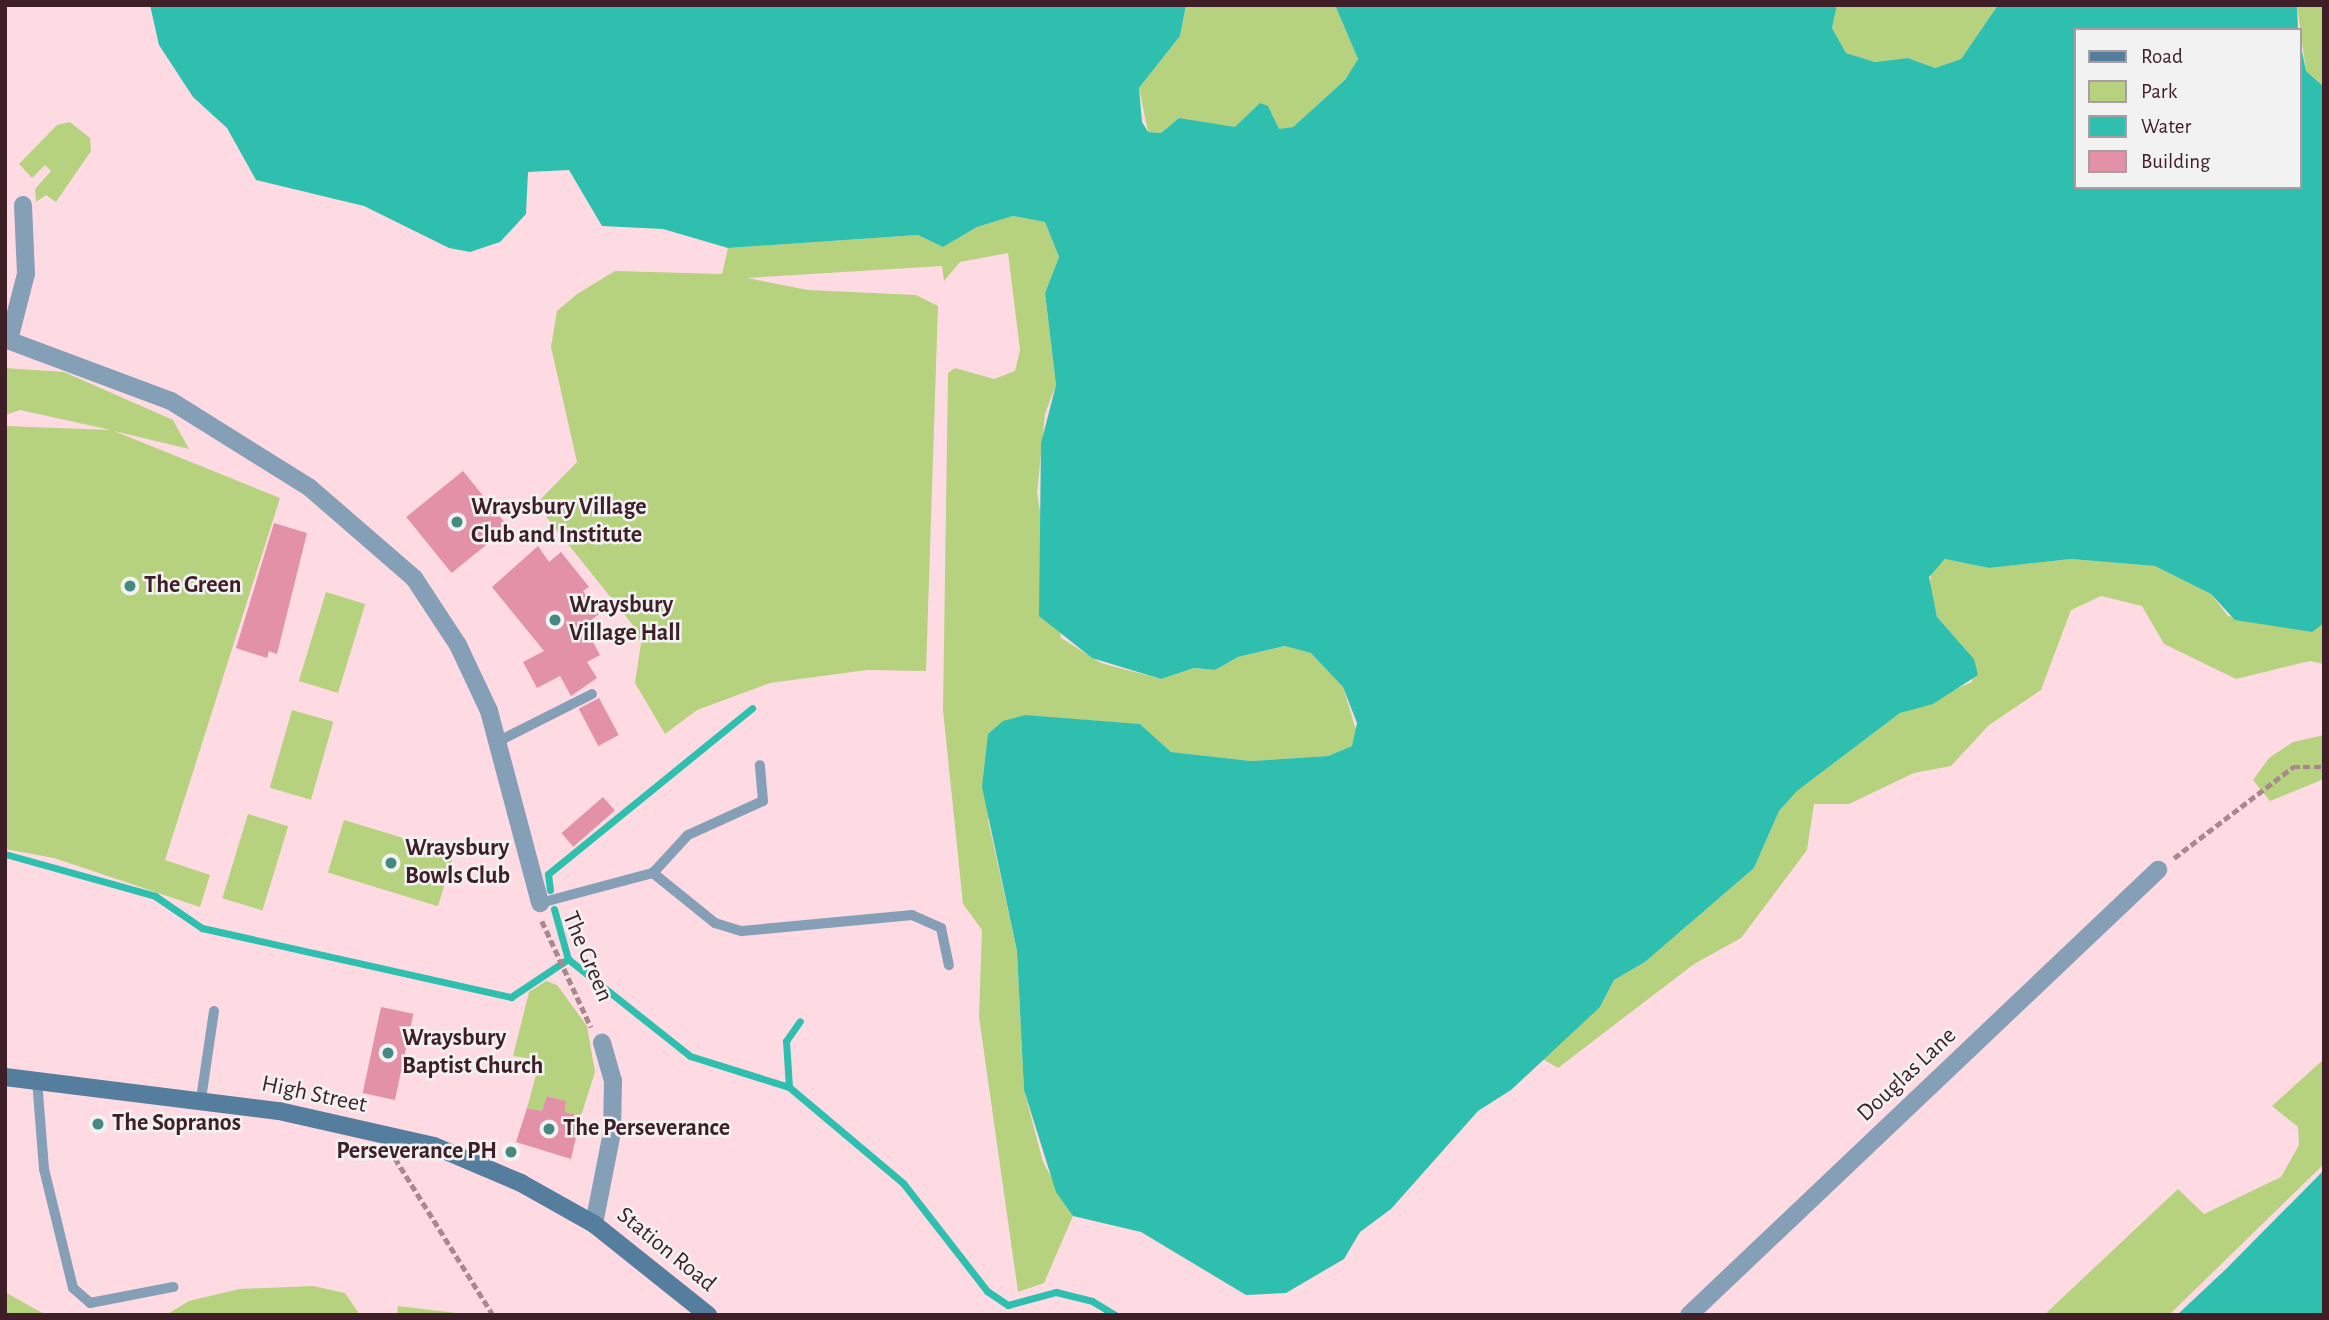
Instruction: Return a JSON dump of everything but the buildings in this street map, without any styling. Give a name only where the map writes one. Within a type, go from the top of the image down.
[{"type":"street","points":[[7,340],[26,274],[23,205]]},
{"type":"street","name":"The Green","points":[[7,340],[171,401],[310,488],[414,578],[458,645],[499,741],[540,903]]},
{"type":"street","name":"Douglas Lane","points":[[1689,1315],[2158,870]]},
{"type":"street","points":[[594,1224],[612,1132],[613,1081],[602,1044]]},
{"type":"street","name":"High Street","points":[[5,1077],[201,1100],[434,1146],[521,1183],[594,1224]]},
{"type":"street","name":"Station Road","points":[[594,1224],[708,1315]]},
{"type":"lane","points":[[499,741],[592,694]]},
{"type":"lane","points":[[540,903],[653,873],[688,835],[763,801],[760,765]]},
{"type":"lane","points":[[653,873],[715,923],[742,931],[912,915],[941,928],[948,965]]},
{"type":"lane","points":[[201,1100],[214,1011]]},
{"type":"lane","points":[[37,1080],[40,1147],[73,1288],[90,1303],[173,1287]]},
{"type":"path","points":[[2158,870],[2292,766],[2324,768]]},
{"type":"path","name":"The Green","points":[[540,903],[544,930],[602,1044]]},
{"type":"path","points":[[379,1134],[494,1315]]},
{"type":"green space","points":[[1186,5],[1335,5],[1358,59],[1345,80],[1293,127],[1279,130],[1268,106],[1235,128],[1179,118],[1161,133],[1148,132],[1139,88],[1180,36]]},
{"type":"green space","points":[[1837,5],[1998,5],[1961,59],[1935,68],[1908,58],[1875,62],[1846,53],[1832,28]]},
{"type":"green space","points":[[2297,5],[2324,5],[2324,87],[2306,71]]},
{"type":"green space","points":[[70,122],[90,138],[91,151],[56,202],[46,195],[36,202],[35,189],[51,171],[45,165],[32,178],[19,164],[57,125]]},
{"type":"green space","points":[[1013,216],[1045,222],[1059,257],[1045,293],[1056,385],[1045,414],[1037,493],[1061,638],[1101,663],[1161,679],[1194,668],[1215,670],[1238,657],[1286,646],[1312,653],[1343,687],[1357,733],[1352,746],[1328,756],[1251,761],[1171,752],[1140,724],[1026,716],[988,820],[1017,951],[1024,1090],[1043,1162],[1073,1216],[1044,1283],[1018,1292],[979,1017],[982,930],[963,904],[943,710],[948,373],[955,368],[994,379],[1015,371],[1020,350],[1008,253],[960,262],[944,281],[942,266],[747,278],[808,290],[916,295],[938,306],[926,671],[867,670],[770,683],[697,710],[665,734],[635,683],[641,643],[632,624],[536,504],[577,462],[551,347],[557,311],[577,294],[615,271],[722,274],[728,248],[918,235],[943,247],[977,227]]},
{"type":"green space","name":"The Green","points":[[5,368],[64,372],[173,420],[189,449],[114,431],[280,498],[165,860],[210,875],[200,907],[54,858],[5,849],[5,426],[111,430],[20,410],[5,415]]},
{"type":"green space","points":[[1946,559],[1989,568],[2071,559],[2155,566],[2211,594],[2228,616],[2311,632],[2324,623],[2324,664],[2310,661],[2236,679],[2164,644],[2142,606],[2101,596],[2071,610],[2041,690],[1989,725],[1951,766],[1914,773],[1849,804],[1814,804],[1807,850],[1741,938],[1694,964],[1558,1068],[1541,1058],[1600,1007],[1614,980],[1645,962],[1754,868],[1779,811],[1797,791],[1900,713],[1972,682],[1974,659],[1937,617],[1930,586],[1931,570]]},
{"type":"green space","points":[[326,592],[365,604],[338,693],[299,681]]},
{"type":"green space","points":[[292,710],[333,722],[311,800],[270,788]]},
{"type":"green space","points":[[2324,735],[2324,779],[2270,801],[2253,780],[2269,758],[2293,742]]},
{"type":"green space","points":[[248,814],[288,826],[262,910],[222,898]]},
{"type":"green space","name":"Wraysbury Bowls Club","points":[[344,820],[454,854],[438,906],[328,873]]},
{"type":"green space","points":[[546,981],[557,985],[587,1026],[595,1072],[581,1116],[565,1112],[566,1101],[548,1096],[542,1111],[527,1108],[540,1060],[513,1056],[529,992]]},
{"type":"green space","points":[[2324,1059],[2324,1164],[2169,1315],[2044,1315],[2178,1189],[2204,1214],[2281,1177],[2299,1145],[2298,1127],[2272,1106]]},
{"type":"green space","points":[[313,1286],[345,1293],[360,1315],[166,1315],[189,1301],[239,1289]]},
{"type":"green space","points":[[5,1292],[35,1309],[47,1315],[5,1315]]},
{"type":"green space","points":[[398,1306],[473,1315],[397,1315]]},
{"type":"water","points":[[150,5],[1186,5],[1180,36],[1139,88],[1142,122],[1148,132],[1161,133],[1179,118],[1235,127],[1260,103],[1268,106],[1279,129],[1293,127],[1345,80],[1358,59],[1335,5],[1837,5],[1832,28],[1846,53],[1875,62],[1908,58],[1935,68],[1961,59],[1998,5],[2297,5],[2298,28],[2074,28],[2074,189],[2301,189],[2301,46],[2306,71],[2324,87],[2324,623],[2312,632],[2235,620],[2211,594],[2155,566],[2071,559],[1989,568],[1945,559],[1929,577],[1937,617],[1974,659],[1978,675],[1933,704],[1900,713],[1797,791],[1779,811],[1754,868],[1645,962],[1614,980],[1600,1007],[1511,1090],[1478,1111],[1391,1209],[1360,1232],[1344,1259],[1286,1293],[1246,1295],[1141,1232],[1073,1216],[1056,1192],[1024,1090],[1017,951],[982,787],[988,734],[1003,721],[1025,715],[1140,724],[1171,752],[1251,761],[1328,756],[1352,746],[1357,723],[1343,687],[1311,653],[1285,646],[1238,657],[1215,670],[1194,668],[1161,679],[1092,658],[1039,616],[1041,443],[1056,385],[1045,293],[1059,257],[1045,222],[1013,216],[977,227],[943,247],[918,235],[728,248],[663,229],[602,226],[569,170],[528,172],[526,214],[500,242],[470,252],[449,248],[364,206],[256,180],[227,128],[193,97],[159,45]]},
{"type":"water","points":[[2324,1170],[2324,1315],[2177,1315],[2226,1269]]},
{"type":"waterway","points":[[550,890],[548,874],[752,708]]},
{"type":"waterway","points":[[5,854],[155,896],[202,928],[511,997],[568,959]]},
{"type":"waterway","points":[[554,909],[568,959],[690,1056],[789,1087],[903,1183],[987,1291],[1008,1305],[1056,1292],[1092,1301],[1115,1315]]},
{"type":"waterway","points":[[789,1087],[786,1041],[800,1021]]},
{"type":"place","name":"Wraysbury Village Club and Institute","points":[[457,522]]},
{"type":"place","name":"The Green","points":[[130,586]]},
{"type":"place","name":"Wraysbury Village Hall","points":[[555,620]]},
{"type":"place","name":"Wraysbury Bowls Club","points":[[391,863]]},
{"type":"place","name":"Wraysbury Baptist Church","points":[[388,1053]]},
{"type":"place","name":"The Sopranos","points":[[98,1124]]},
{"type":"place","name":"The Perseverance","points":[[549,1129]]},
{"type":"place","name":"Perseverance PH","points":[[511,1152]]}]
